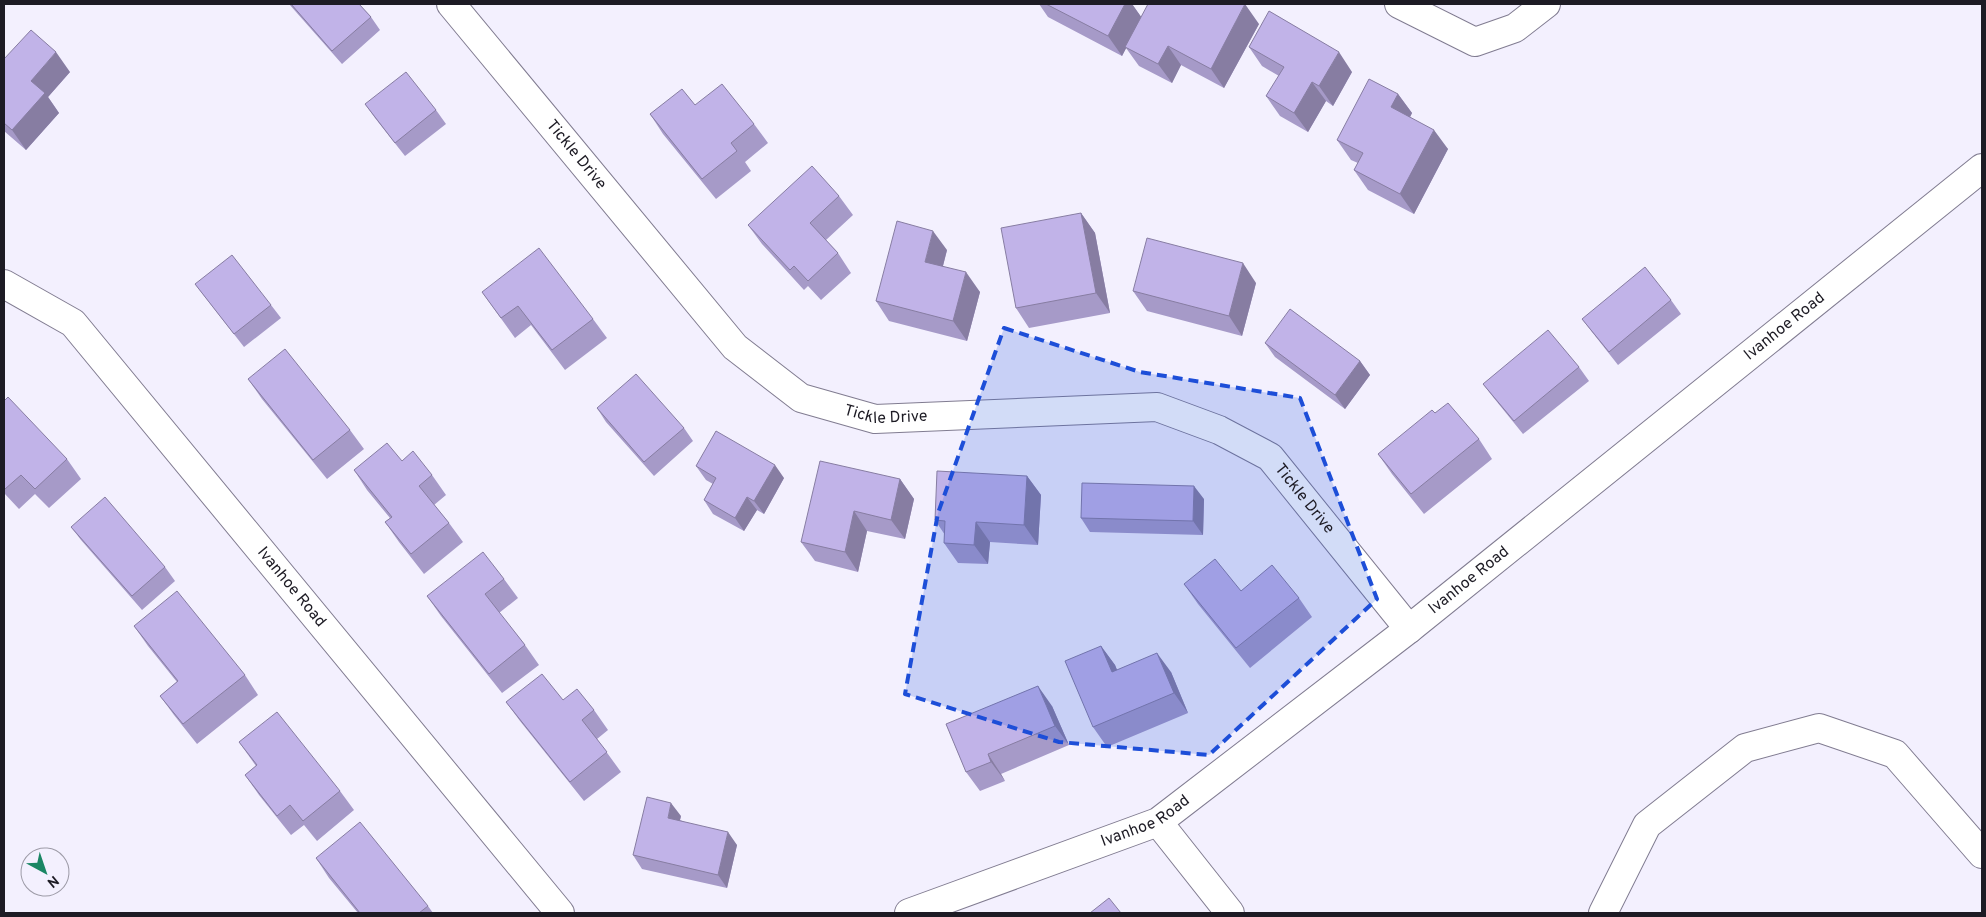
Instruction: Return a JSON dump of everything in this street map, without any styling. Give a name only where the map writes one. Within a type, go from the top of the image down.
[{"type":"street","name":"Tickle Drive","points":[[451,4],[735,348],[801,398],[875,419],[1157,407],[1219,430],[1270,458],[1409,629]]},
{"type":"street","points":[[1399,4],[1475,42],[1515,28],[1546,4]]},
{"type":"street","name":"Ivanhoe Road","points":[[909,913],[1158,822],[1409,629],[1982,168]]},
{"type":"street","name":"Ivanhoe Road","points":[[4,284],[73,323],[560,913]]},
{"type":"street","points":[[1603,913],[1647,824],[1745,748],[1819,728],[1895,754],[1982,854]]},
{"type":"street","points":[[1158,822],[1230,913]]},
{"type":"highlighted area","points":[[1004,328],[1140,372],[1300,398],[1377,599],[1209,755],[1059,742],[905,694],[938,513]]},
{"type":"building","points":[[291,4],[359,4],[371,17],[332,51]]},
{"type":"building","points":[[1046,4],[1125,4],[1108,36]]},
{"type":"building","points":[[1148,4],[1245,4],[1211,69],[1168,46],[1158,64],[1125,47]]},
{"type":"building","points":[[1269,11],[1339,52],[1319,86],[1312,82],[1294,113],[1266,96],[1284,67],[1249,47]]},
{"type":"building","points":[[31,30],[56,52],[31,81],[45,93],[12,130],[4,123],[4,59]]},
{"type":"building","points":[[406,72],[436,110],[395,143],[365,104]]},
{"type":"building","points":[[1369,79],[1398,94],[1391,107],[1434,130],[1400,194],[1354,170],[1363,153],[1337,140]]},
{"type":"building","points":[[722,84],[754,124],[731,143],[737,151],[702,179],[650,114],[682,89],[695,105]]},
{"type":"building","points":[[812,166],[839,196],[810,223],[838,253],[808,281],[794,266],[790,270],[748,225]]},
{"type":"building","points":[[1081,213],[1096,293],[1016,308],[1001,228]]},
{"type":"building","points":[[897,221],[933,231],[925,262],[966,272],[953,321],[876,301]]},
{"type":"building","points":[[1147,238],[1243,263],[1229,316],[1133,291]]},
{"type":"building","points":[[539,248],[593,319],[552,350],[518,306],[501,318],[482,292]]},
{"type":"building","points":[[232,255],[271,305],[234,334],[195,284]]},
{"type":"building","points":[[1645,267],[1671,300],[1609,352],[1582,319]]},
{"type":"building","points":[[1290,309],[1360,361],[1335,395],[1265,343]]},
{"type":"building","points":[[1548,330],[1579,367],[1514,421],[1483,384]]},
{"type":"building","points":[[285,349],[350,430],[313,460],[248,379]]},
{"type":"building","points":[[636,374],[684,428],[644,462],[597,408]]},
{"type":"building","points":[[8,397],[67,459],[35,489],[21,475],[4,488],[4,401]]},
{"type":"building","points":[[1448,403],[1479,439],[1411,494],[1378,454],[1432,410],[1435,413]]},
{"type":"building","points":[[716,431],[775,465],[754,501],[747,497],[735,518],[704,500],[716,478],[696,466]]},
{"type":"building","points":[[387,443],[402,461],[413,451],[432,475],[419,486],[449,523],[411,554],[385,522],[392,517],[354,470]]},
{"type":"building","points":[[820,461],[900,479],[891,520],[854,511],[845,552],[801,542]]},
{"type":"building","points":[[937,471],[1027,476],[1024,525],[976,522],[974,545],[944,543],[945,521],[935,520]]},
{"type":"building","points":[[1082,483],[1194,486],[1193,521],[1081,518]]},
{"type":"building","points":[[105,497],[165,567],[132,596],[71,527]]},
{"type":"building","points":[[483,552],[504,579],[485,594],[525,645],[489,674],[427,596]]},
{"type":"building","points":[[1215,559],[1241,591],[1272,565],[1299,598],[1236,648],[1184,584]]},
{"type":"building","points":[[177,591],[245,675],[183,724],[160,696],[178,681],[134,626]]},
{"type":"building","points":[[1101,646],[1112,672],[1157,653],[1174,693],[1093,727],[1065,661]]},
{"type":"building","points":[[542,674],[563,700],[577,689],[594,710],[582,720],[607,752],[570,782],[506,702]]},
{"type":"building","points":[[1038,686],[1055,726],[988,754],[991,762],[966,772],[946,724]]},
{"type":"building","points":[[277,712],[340,791],[303,821],[290,805],[277,816],[245,775],[257,765],[239,742]]},
{"type":"building","points":[[647,797],[671,803],[668,818],[728,832],[718,875],[633,855]]},
{"type":"building","points":[[360,822],[428,906],[419,913],[360,913],[316,858]]},
{"type":"building","points":[[1109,898],[1121,913],[1090,913]]}]
